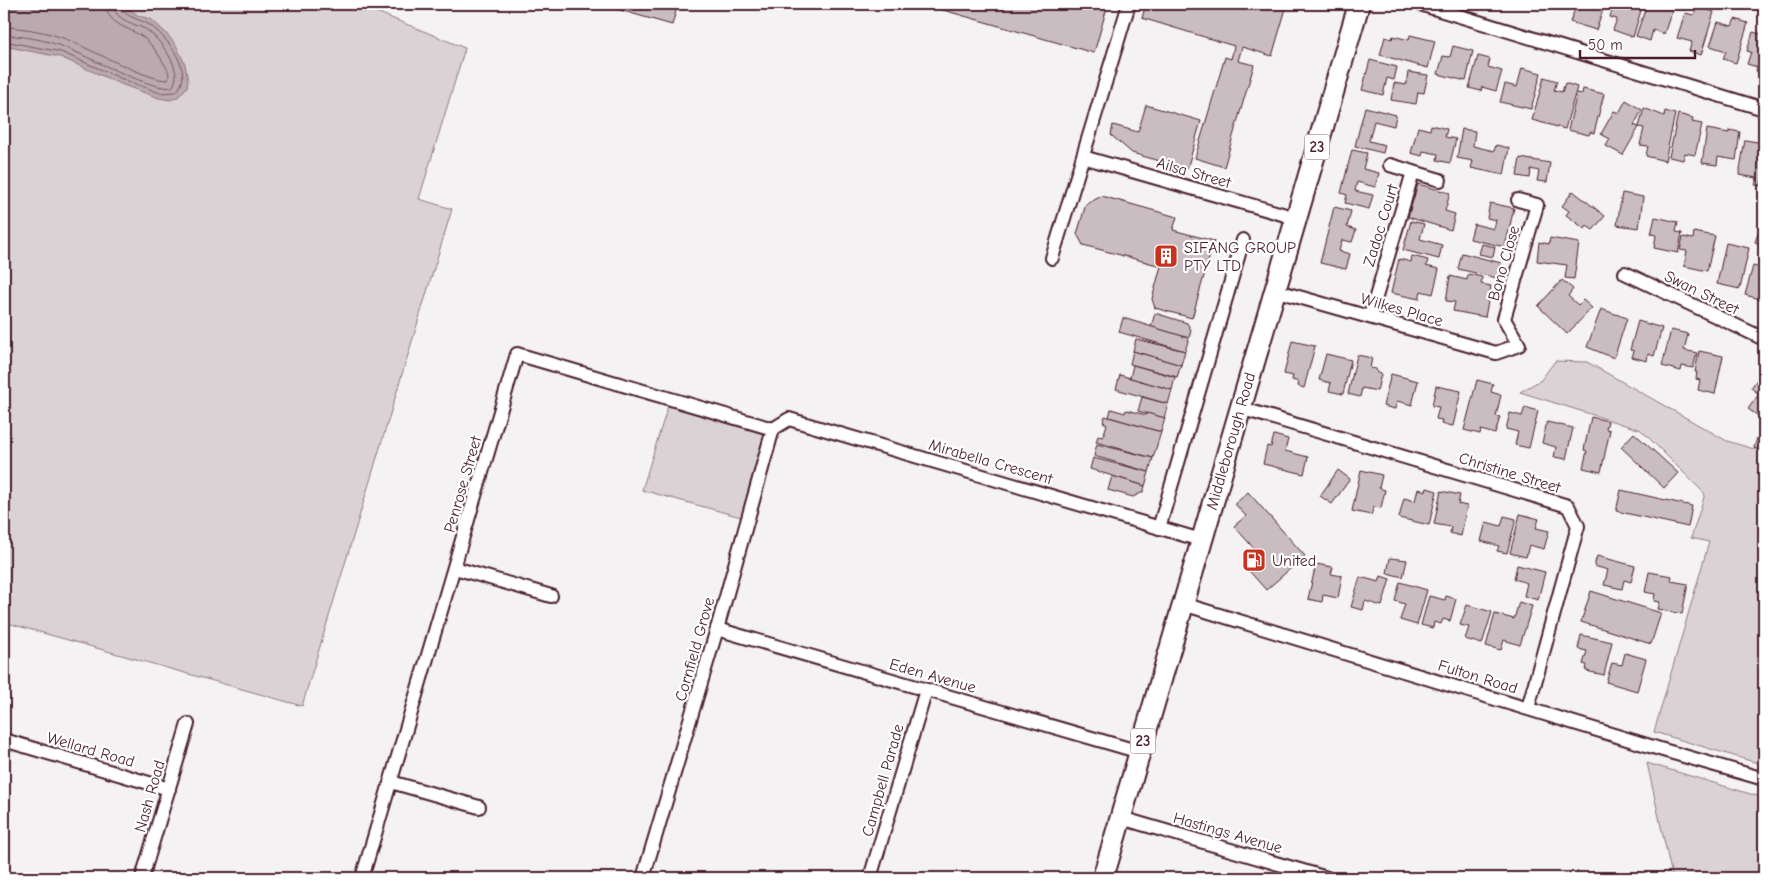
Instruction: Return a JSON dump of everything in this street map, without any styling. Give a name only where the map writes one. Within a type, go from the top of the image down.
[{"type":"main road","name":"Middleborough Road","points":[[1103,878],[1358,4]]},
{"type":"street","points":[[1052,258],[1129,4]]},
{"type":"street","points":[[1420,4],[1764,109]]},
{"type":"street","name":"Ailsa Street","points":[[1083,157],[1296,218]]},
{"type":"street","name":"Zadoc Court","points":[[1390,165],[1440,180]]},
{"type":"street","name":"Zadoc Court","points":[[1370,317],[1413,172]]},
{"type":"street","name":"Bono Close","points":[[1518,200],[1537,205],[1504,319],[1519,345]]},
{"type":"street","points":[[1159,528],[1243,240]]},
{"type":"street","name":"Swan Street","points":[[1625,273],[1764,339]]},
{"type":"street","name":"Wilkes Place","points":[[1274,290],[1496,353],[1519,345]]},
{"type":"street","name":"Penrose Street","points":[[362,878],[517,354],[773,429]]},
{"type":"street","name":"Christine Street","points":[[1240,408],[1568,506],[1578,526],[1528,708]]},
{"type":"street","name":"Mirabella Crescent","points":[[773,429],[788,419],[1201,540]]},
{"type":"street","name":"Cornfield Grove","points":[[643,878],[717,630],[773,429]]},
{"type":"street","points":[[454,568],[551,596]]},
{"type":"street","name":"Fulton Road","points":[[1183,604],[1764,779]]},
{"type":"street","name":"Eden Avenue","points":[[717,630],[1140,752]]},
{"type":"street","name":"Campbell Parade","points":[[870,878],[926,690]]},
{"type":"street","name":"Nash Road","points":[[142,878],[188,724]]},
{"type":"street","name":"Wellard Road","points":[[4,740],[169,788]]},
{"type":"street","points":[[391,782],[479,807]]},
{"type":"street","name":"Hastings Avenue","points":[[1121,818],[1327,878]]},
{"type":"shaded area","points":[[4,4],[357,4],[465,48],[419,199],[452,209],[302,706],[4,622]]},
{"type":"shaded area","points":[[1555,361],[1587,362],[1727,441],[1764,452],[1764,765],[1654,732],[1709,542],[1691,538],[1705,494],[1641,430],[1520,392],[1541,380]]},
{"type":"shaded area","points":[[670,399],[773,429],[748,519],[642,490]]},
{"type":"shaded area","points":[[1647,763],[1764,798],[1764,829],[1757,878],[1680,878],[1672,876]]},
{"type":"water","points":[[4,4],[122,4],[139,16],[151,19],[176,45],[185,64],[188,81],[187,87],[178,97],[170,100],[159,98],[123,85],[60,57],[4,46]]},
{"type":"building","points":[[599,4],[678,4],[672,25]]},
{"type":"building","points":[[922,4],[1108,4],[1094,53]]},
{"type":"building","points":[[1146,4],[1297,4],[1296,8],[1287,5],[1272,56],[1242,47],[1238,61],[1254,65],[1224,167],[1195,158],[1225,57],[1231,59],[1234,46],[1142,18]]},
{"type":"building","points":[[1577,4],[1605,4],[1596,30],[1570,22]]},
{"type":"building","points":[[1614,4],[1632,4],[1642,7],[1633,37],[1613,30],[1617,19],[1610,17]]},
{"type":"building","points":[[1647,4],[1674,4],[1664,34],[1653,30],[1650,41],[1636,36]]},
{"type":"building","points":[[1697,6],[1714,12],[1701,55],[1689,51],[1692,42],[1677,38],[1685,13],[1694,15]]},
{"type":"building","points":[[1735,19],[1748,23],[1736,63],[1723,59],[1726,51],[1710,46],[1718,22],[1732,26]]},
{"type":"building","points":[[1763,26],[1764,73],[1756,71],[1757,67],[1747,64],[1751,52],[1747,51],[1753,32],[1760,34]]},
{"type":"building","points":[[1410,35],[1435,41],[1428,68],[1380,55],[1385,37],[1392,39],[1393,36],[1409,40]]},
{"type":"building","points":[[1453,46],[1473,51],[1466,81],[1438,74],[1443,56],[1450,57]]},
{"type":"building","points":[[1478,56],[1490,59],[1488,67],[1502,71],[1496,91],[1482,87],[1481,91],[1469,88]]},
{"type":"building","points":[[1370,60],[1397,67],[1394,80],[1387,78],[1383,95],[1362,90]]},
{"type":"building","points":[[1522,68],[1541,73],[1531,109],[1500,102],[1505,84],[1517,87]]},
{"type":"building","points":[[1408,72],[1428,75],[1424,93],[1418,92],[1416,104],[1391,100],[1394,83],[1406,85]]},
{"type":"building","points":[[1544,77],[1557,81],[1554,90],[1562,92],[1565,83],[1577,87],[1565,129],[1532,120]]},
{"type":"building","points":[[1583,89],[1604,94],[1594,133],[1590,132],[1589,135],[1568,130],[1577,93],[1582,94]]},
{"type":"building","points":[[1626,100],[1642,110],[1634,125],[1639,127],[1623,155],[1606,146],[1610,139],[1601,134],[1614,111],[1619,113]]},
{"type":"building","points":[[1146,105],[1201,121],[1187,169],[1132,153],[1111,135],[1113,125],[1138,132]]},
{"type":"building","points":[[1365,107],[1396,115],[1394,126],[1374,121],[1369,141],[1385,145],[1383,153],[1355,146]]},
{"type":"building","points":[[1644,108],[1664,116],[1665,111],[1675,114],[1665,161],[1646,156],[1648,146],[1640,145],[1644,128],[1639,127]]},
{"type":"building","points":[[1678,114],[1693,118],[1692,122],[1702,124],[1695,155],[1685,153],[1683,160],[1669,157]]},
{"type":"building","points":[[1431,125],[1447,129],[1445,137],[1456,139],[1450,163],[1437,160],[1438,154],[1423,151],[1422,156],[1411,153],[1418,127],[1430,130]]},
{"type":"building","points":[[1462,129],[1475,131],[1473,146],[1494,151],[1496,145],[1509,148],[1504,175],[1471,168],[1473,161],[1457,158]]},
{"type":"building","points":[[1707,129],[1729,133],[1729,130],[1740,132],[1736,160],[1718,157],[1717,165],[1702,163]]},
{"type":"building","points":[[1745,140],[1764,143],[1761,159],[1764,160],[1764,170],[1761,186],[1755,185],[1757,178],[1739,175]]},
{"type":"building","points":[[1352,150],[1367,153],[1363,169],[1379,173],[1375,187],[1357,182],[1355,191],[1373,195],[1369,209],[1345,203],[1347,195],[1341,193]]},
{"type":"building","points":[[1520,158],[1550,163],[1547,182],[1537,181],[1539,171],[1531,169],[1530,178],[1517,176]]},
{"type":"building","points":[[1418,184],[1450,193],[1445,211],[1455,214],[1451,230],[1408,217]]},
{"type":"building","points":[[1573,191],[1605,216],[1593,230],[1587,226],[1585,229],[1566,215],[1569,211],[1562,206]]},
{"type":"building","points":[[1622,193],[1643,197],[1639,228],[1617,225]]},
{"type":"building","name":"SIFANG GROUP PTY LTD","points":[[1102,196],[1177,217],[1173,230],[1214,241],[1192,318],[1155,308],[1152,299],[1161,266],[1083,245],[1077,234],[1086,204]]},
{"type":"building","points":[[1490,203],[1514,208],[1505,247],[1470,239],[1474,224],[1494,229],[1496,220],[1487,218]]},
{"type":"building","points":[[1334,207],[1351,211],[1347,227],[1356,230],[1352,242],[1342,240],[1339,251],[1350,254],[1346,269],[1320,263]]},
{"type":"building","points":[[1655,217],[1678,222],[1676,232],[1682,233],[1678,253],[1654,248],[1656,235],[1651,234]]},
{"type":"building","points":[[1411,221],[1424,224],[1420,239],[1442,245],[1439,259],[1403,250]]},
{"type":"building","points":[[1761,224],[1764,225],[1764,245],[1755,242]]},
{"type":"building","points":[[1694,232],[1715,236],[1707,271],[1684,266],[1687,251],[1680,250],[1683,237],[1693,239]]},
{"type":"building","points":[[1550,238],[1579,243],[1574,279],[1565,278],[1567,265],[1537,261],[1539,242],[1549,244]]},
{"type":"building","points":[[1726,243],[1749,248],[1740,289],[1717,284]]},
{"type":"building","points":[[1482,244],[1495,247],[1493,257],[1479,254]]},
{"type":"building","points":[[1462,253],[1501,263],[1497,278],[1458,269]]},
{"type":"building","points":[[1412,256],[1428,260],[1426,266],[1439,269],[1433,294],[1421,291],[1419,299],[1391,293],[1399,259],[1411,262]]},
{"type":"building","points":[[1753,266],[1764,269],[1764,300],[1745,295]]},
{"type":"building","points":[[1468,274],[1482,277],[1481,284],[1491,286],[1485,317],[1453,311],[1455,302],[1446,301],[1450,276],[1467,280]]},
{"type":"building","points":[[1562,280],[1573,289],[1568,296],[1578,305],[1583,300],[1592,308],[1567,334],[1538,306]]},
{"type":"building","points":[[1601,309],[1627,318],[1614,358],[1587,347]]},
{"type":"building","points":[[1155,313],[1187,323],[1191,330],[1189,338],[1151,327]]},
{"type":"building","points":[[1123,318],[1189,338],[1185,351],[1119,332]]},
{"type":"building","points":[[1638,321],[1662,328],[1654,356],[1648,354],[1647,361],[1632,357],[1634,351],[1630,350]]},
{"type":"building","points":[[1671,330],[1688,334],[1684,350],[1697,353],[1693,368],[1682,366],[1681,371],[1662,366]]},
{"type":"building","points":[[1136,339],[1185,351],[1181,365],[1133,351]]},
{"type":"building","points":[[1292,341],[1315,346],[1304,388],[1298,386],[1299,382],[1292,380],[1293,376],[1284,374]]},
{"type":"building","points":[[1133,351],[1181,365],[1177,377],[1130,364]]},
{"type":"building","points":[[1699,351],[1723,356],[1715,394],[1698,390],[1700,380],[1696,379],[1697,372],[1695,372]]},
{"type":"building","points":[[1326,354],[1351,360],[1343,394],[1329,391],[1331,383],[1319,380]]},
{"type":"building","points":[[1357,355],[1372,358],[1370,368],[1376,369],[1377,373],[1381,374],[1377,391],[1362,388],[1360,397],[1348,394]]},
{"type":"building","points":[[1133,365],[1175,377],[1172,390],[1130,378]]},
{"type":"building","points":[[1391,374],[1418,381],[1412,405],[1397,401],[1395,409],[1383,406]]},
{"type":"building","points":[[1761,374],[1764,377],[1763,419],[1748,409],[1759,394],[1751,388]]},
{"type":"building","points":[[1120,375],[1172,390],[1168,404],[1116,389]]},
{"type":"building","points":[[1477,380],[1493,384],[1491,392],[1501,395],[1496,416],[1500,417],[1495,434],[1481,430],[1480,434],[1464,430]]},
{"type":"building","points":[[1436,386],[1461,391],[1453,426],[1441,424],[1442,420],[1436,419],[1439,407],[1432,406]]},
{"type":"building","points":[[1142,397],[1168,404],[1164,418],[1138,411]]},
{"type":"building","points":[[1525,407],[1538,411],[1529,448],[1515,445],[1518,432],[1506,429],[1510,413],[1522,416]]},
{"type":"building","points":[[1111,409],[1125,413],[1126,410],[1146,415],[1147,413],[1165,418],[1161,432],[1109,417]]},
{"type":"building","points":[[1105,416],[1161,432],[1153,458],[1096,442],[1098,436],[1103,437],[1107,424],[1103,422]]},
{"type":"building","points":[[1591,417],[1608,421],[1606,429],[1610,430],[1601,472],[1583,468],[1587,451],[1584,450]]},
{"type":"building","points":[[1547,422],[1573,428],[1566,459],[1554,457],[1556,447],[1542,443]]},
{"type":"building","points":[[1761,424],[1764,425],[1764,451],[1754,448]]},
{"type":"building","points":[[1634,433],[1678,473],[1664,488],[1621,447]]},
{"type":"building","points":[[1274,435],[1288,439],[1285,451],[1308,457],[1304,474],[1263,464],[1267,446],[1271,447]]},
{"type":"building","points":[[1097,444],[1153,458],[1149,472],[1094,456]]},
{"type":"building","points":[[1093,458],[1149,472],[1145,486],[1090,469]]},
{"type":"building","points":[[1338,470],[1350,479],[1332,504],[1320,496]]},
{"type":"building","points":[[1361,470],[1382,475],[1379,488],[1385,490],[1381,508],[1374,507],[1371,515],[1352,511]]},
{"type":"building","points":[[1112,476],[1145,486],[1143,492],[1133,497],[1108,490]]},
{"type":"building","points":[[1427,488],[1437,491],[1429,525],[1399,518],[1404,498],[1415,501],[1418,489],[1426,491]]},
{"type":"building","points":[[1621,490],[1692,506],[1688,527],[1616,511]]},
{"type":"building","points":[[1441,491],[1460,495],[1458,504],[1467,506],[1461,536],[1450,533],[1451,527],[1434,524]]},
{"type":"building","points":[[1248,492],[1305,556],[1266,590],[1244,565],[1258,553],[1234,526],[1246,516],[1235,504]]},
{"type":"building","points":[[1520,514],[1539,519],[1536,528],[1549,531],[1544,549],[1529,545],[1526,557],[1510,553]]},
{"type":"building","points":[[1504,516],[1516,519],[1507,553],[1497,551],[1499,546],[1481,541],[1486,522],[1501,526]]},
{"type":"building","points":[[1597,556],[1635,566],[1631,582],[1624,580],[1622,589],[1604,585],[1608,570],[1594,566]]},
{"type":"building","points":[[1390,558],[1407,560],[1403,577],[1387,573]]},
{"type":"building","points":[[1316,564],[1333,567],[1331,574],[1342,576],[1338,598],[1323,595],[1322,602],[1308,599]]},
{"type":"building","points":[[1517,565],[1545,572],[1538,600],[1524,596],[1527,583],[1514,579]]},
{"type":"building","points":[[1649,572],[1672,576],[1671,581],[1688,584],[1682,614],[1658,609],[1660,602],[1654,601],[1655,594],[1645,592]]},
{"type":"building","points":[[1381,576],[1390,579],[1382,606],[1365,601],[1363,610],[1351,607],[1360,577],[1379,582]]},
{"type":"building","points":[[1400,582],[1427,590],[1417,625],[1400,620],[1405,604],[1395,601]]},
{"type":"building","points":[[1591,591],[1661,613],[1651,644],[1581,622]]},
{"type":"building","points":[[1429,596],[1445,600],[1446,596],[1456,599],[1450,621],[1443,619],[1441,624],[1434,622],[1433,628],[1421,625]]},
{"type":"building","points":[[1519,602],[1532,606],[1520,645],[1504,640],[1501,650],[1486,646],[1495,614],[1514,619]]},
{"type":"building","points":[[1467,605],[1492,612],[1482,644],[1465,639],[1469,627],[1460,625]]},
{"type":"building","points":[[1581,635],[1612,642],[1604,675],[1586,671],[1587,665],[1583,664],[1587,651],[1578,649]]},
{"type":"building","points":[[1625,653],[1646,659],[1637,691],[1606,682],[1612,663],[1622,665]]},
{"type":"place","name":"SIFANG GROUP PTY LTD","points":[[1166,256]]},
{"type":"place","name":"United","points":[[1254,560]]}]
